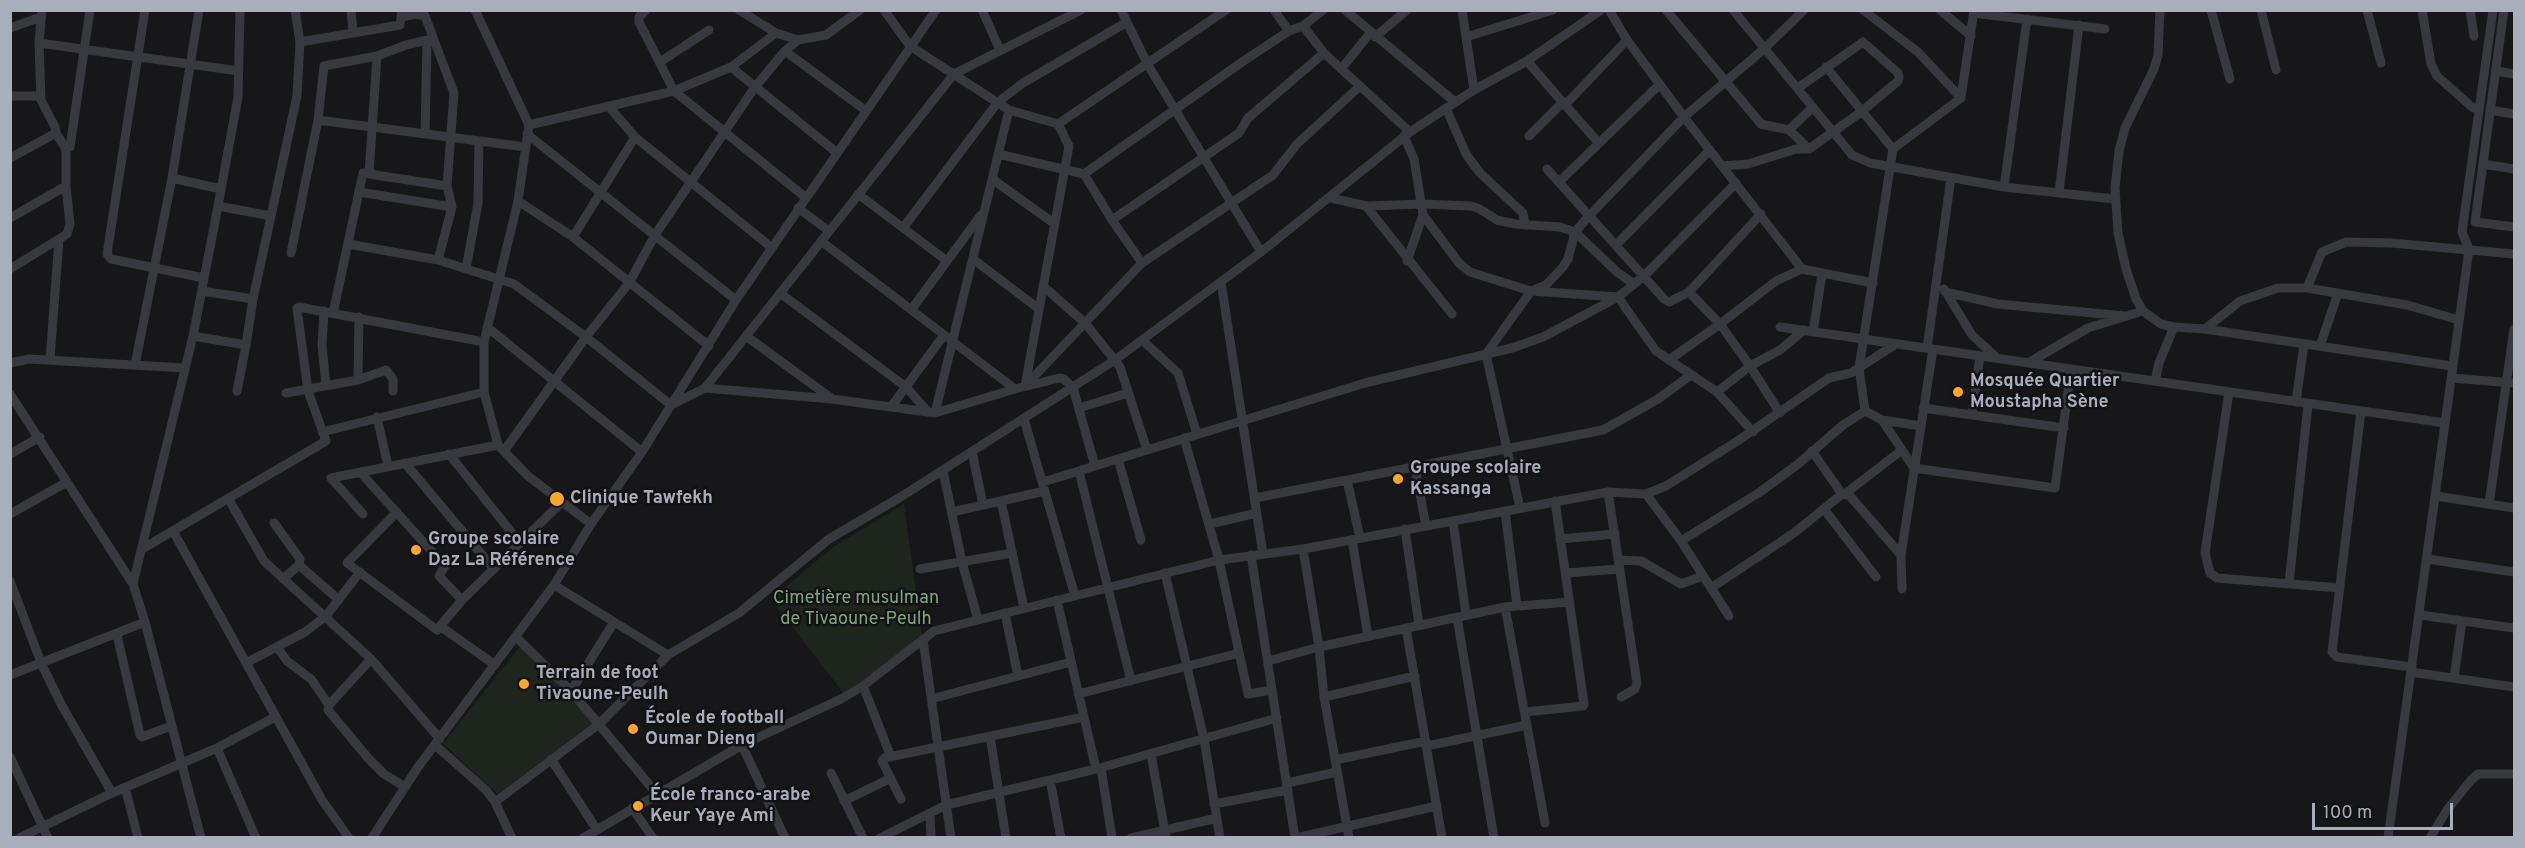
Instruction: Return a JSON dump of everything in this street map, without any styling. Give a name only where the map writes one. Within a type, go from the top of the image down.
[{"type":"street","points":[[66,149],[70,147],[90,10]]},
{"type":"street","points":[[145,10],[107,249],[111,259],[204,278]]},
{"type":"street","points":[[135,365],[172,178],[199,10]]},
{"type":"street","points":[[133,584],[193,336],[218,206],[238,97],[240,10]]},
{"type":"street","points":[[237,391],[253,299],[297,96],[300,42],[295,10]]},
{"type":"street","points":[[351,10],[353,31]]},
{"type":"street","points":[[475,10],[528,129],[600,191],[736,300]]},
{"type":"street","points":[[646,10],[639,16],[639,22],[674,91],[805,197]]},
{"type":"street","points":[[739,10],[776,33],[798,40],[826,35],[860,10]]},
{"type":"street","points":[[884,10],[910,46],[1009,110],[1058,124],[1069,146],[1025,386]]},
{"type":"street","points":[[372,837],[437,742],[554,585],[591,524],[642,452],[771,247],[936,10]]},
{"type":"street","points":[[982,10],[999,50]]},
{"type":"street","points":[[671,405],[705,388],[954,74],[1080,10]]},
{"type":"street","points":[[1121,10],[1148,65],[1261,252]]},
{"type":"street","points":[[1058,124],[1227,10]]},
{"type":"street","points":[[1274,10],[1289,31]]},
{"type":"street","points":[[1083,174],[1289,31],[1303,26],[1323,10]]},
{"type":"street","points":[[1345,10],[1455,102]]},
{"type":"street","points":[[1341,69],[1373,34],[1407,10]]},
{"type":"street","points":[[1462,10],[1474,90]]},
{"type":"street","points":[[1466,37],[1526,14],[1553,10]]},
{"type":"street","points":[[495,802],[599,724],[668,655],[739,613],[829,539],[943,471],[1115,360],[1261,252],[1407,134],[1474,90],[1527,61],[1601,10]]},
{"type":"street","points":[[1609,10],[1659,85],[1802,269]]},
{"type":"street","points":[[1666,10],[1761,124],[1789,130],[1809,149]]},
{"type":"street","points":[[1733,10],[1852,155],[1870,163],[2004,187],[2115,199]]},
{"type":"street","points":[[1520,508],[1486,354],[1531,291],[1546,285],[1563,267],[1568,260],[1575,232],[1589,216],[1684,117],[1766,48],[1804,10]]},
{"type":"street","points":[[1863,10],[1918,52],[1961,98]]},
{"type":"street","points":[[1940,10],[1971,36]]},
{"type":"street","points":[[2160,10],[2158,55],[2154,69],[2125,128],[2116,171],[2115,199],[2118,233],[2126,269],[2143,311],[2161,324],[2174,327],[2205,329],[2452,366]]},
{"type":"street","points":[[2211,10],[2230,79]]},
{"type":"street","points":[[2261,10],[2276,70]]},
{"type":"street","points":[[2367,10],[2381,63]]},
{"type":"street","points":[[2422,10],[2431,64],[2437,76],[2472,108],[2479,110]]},
{"type":"street","points":[[2470,10],[2474,36]]},
{"type":"street","points":[[2388,837],[2469,249],[2462,232],[2493,10]]},
{"type":"street","points":[[1865,411],[1859,368],[1893,149],[1961,98],[1974,12],[2105,29]]},
{"type":"street","points":[[2514,16],[2504,13],[2475,222],[2514,227]]},
{"type":"street","points":[[10,28],[41,14],[39,43],[41,96],[56,133],[66,149],[66,186],[70,224],[67,234],[10,269]]},
{"type":"street","points":[[300,42],[400,24],[402,14],[425,16],[430,40],[454,93],[447,186],[452,207],[438,260]]},
{"type":"street","points":[[2004,187],[2027,19]]},
{"type":"street","points":[[903,228],[998,102],[1023,83],[1127,22]]},
{"type":"street","points":[[1303,26],[1324,52],[1407,134],[1414,159],[1423,215],[1407,261]]},
{"type":"street","points":[[2059,193],[2079,26]]},
{"type":"street","points":[[660,62],[709,30]]},
{"type":"street","points":[[528,129],[674,91],[731,67],[776,33]]},
{"type":"street","points":[[291,253],[318,120],[324,66],[377,56],[406,45],[430,40]]},
{"type":"street","points":[[424,134],[430,40]]},
{"type":"street","points":[[363,514],[332,478],[449,454],[501,448],[629,283],[655,235],[755,87],[785,51],[798,40]]},
{"type":"street","points":[[1529,136],[1627,40]]},
{"type":"street","points":[[1722,166],[1748,164],[1796,149],[1809,149],[1861,112],[1898,81],[1898,73],[1863,42],[1798,88]]},
{"type":"street","points":[[39,43],[239,71]]},
{"type":"street","points":[[785,51],[865,110]]},
{"type":"street","points":[[1112,220],[1239,133],[1248,118],[1324,52]]},
{"type":"street","points":[[369,174],[377,56]]},
{"type":"street","points":[[1527,61],[1598,142]]},
{"type":"street","points":[[731,67],[837,152]]},
{"type":"street","points":[[1826,68],[1893,149]]},
{"type":"street","points":[[2496,71],[2514,74]]},
{"type":"street","points":[[1559,183],[1598,142],[1659,85]]},
{"type":"street","points":[[1025,386],[1142,263],[1273,175],[1297,144],[1359,87]]},
{"type":"street","points":[[10,96],[41,96]]},
{"type":"street","points":[[1789,130],[1813,106]]},
{"type":"street","points":[[610,108],[636,137],[771,247]]},
{"type":"street","points":[[1446,108],[1466,154],[1480,173],[1523,213],[1525,225]]},
{"type":"street","points":[[932,412],[953,342],[1009,110]]},
{"type":"street","points":[[2490,110],[2514,114]]},
{"type":"street","points":[[318,120],[526,147]]},
{"type":"street","points":[[528,129],[518,201],[484,342],[483,392],[501,448],[528,476],[591,524]]},
{"type":"street","points":[[10,158],[56,133]]},
{"type":"street","points":[[573,237],[636,137]]},
{"type":"street","points":[[466,269],[478,203],[479,141]]},
{"type":"street","points":[[1616,245],[1710,150]]},
{"type":"street","points":[[998,154],[1083,174],[1142,263]]},
{"type":"street","points":[[2483,164],[2514,169]]},
{"type":"street","points":[[1547,169],[1669,302],[1689,292],[1761,214]]},
{"type":"street","points":[[326,386],[322,345],[348,244],[363,173],[447,186]]},
{"type":"street","points":[[1902,589],[1901,555],[1921,426],[1937,276],[1951,177]]},
{"type":"street","points":[[172,178],[221,189]]},
{"type":"street","points":[[992,179],[1055,224]]},
{"type":"street","points":[[952,512],[1001,501],[1044,487],[1079,471],[1365,383],[1486,354],[1543,337],[1618,297],[1644,276],[1736,183]]},
{"type":"street","points":[[10,218],[66,186]]},
{"type":"street","points":[[359,192],[452,207]]},
{"type":"street","points":[[858,194],[947,261]]},
{"type":"street","points":[[1330,198],[1366,206],[1422,204],[1478,208],[1497,220],[1525,225],[1560,227],[1575,232],[1617,272],[1634,284]]},
{"type":"street","points":[[518,201],[573,237],[709,346]]},
{"type":"street","points":[[218,206],[271,216]]},
{"type":"street","points":[[1366,206],[1407,261],[1452,314]]},
{"type":"street","points":[[798,208],[829,231]]},
{"type":"street","points":[[911,310],[984,211]]},
{"type":"street","points":[[1423,215],[1459,263],[1470,272],[1531,291],[1618,297]]},
{"type":"street","points":[[50,359],[59,240]]},
{"type":"street","points":[[820,241],[1015,388]]},
{"type":"street","points":[[2307,288],[2322,252],[2346,242],[2514,254]]},
{"type":"street","points":[[348,244],[438,260],[514,284],[586,337],[671,405]]},
{"type":"street","points":[[973,259],[1039,309]]},
{"type":"street","points":[[1669,360],[1776,281],[1802,269],[1873,283]]},
{"type":"street","points":[[1717,392],[1750,366],[1809,331],[1822,274]]},
{"type":"street","points":[[1937,276],[1972,335],[1998,358]]},
{"type":"street","points":[[1221,282],[1263,554]]},
{"type":"street","points":[[1044,286],[1085,323],[1120,366],[1147,450]]},
{"type":"street","points":[[2205,329],[2241,301],[2278,288],[2307,288],[2407,305],[2459,320]]},
{"type":"street","points":[[202,291],[253,299]]},
{"type":"street","points":[[1689,292],[1719,324],[1750,366],[1780,413]]},
{"type":"street","points":[[1945,292],[1998,304],[2125,316]]},
{"type":"street","points":[[780,293],[906,387],[932,412]]},
{"type":"street","points":[[2320,346],[2338,293]]},
{"type":"street","points":[[1618,297],[1656,351],[1717,392],[1752,432]]},
{"type":"street","points":[[142,549],[326,441],[308,391],[297,308],[302,306],[484,342]]},
{"type":"street","points":[[2028,363],[2088,328],[2143,311]]},
{"type":"street","points":[[358,380],[359,317]]},
{"type":"street","points":[[487,327],[642,452]]},
{"type":"street","points":[[1780,327],[2445,423]]},
{"type":"street","points":[[2155,381],[2159,363],[2174,327]]},
{"type":"street","points":[[2489,504],[2511,383],[2514,329]]},
{"type":"street","points":[[891,407],[944,334]]},
{"type":"street","points":[[193,336],[246,345]]},
{"type":"street","points":[[746,336],[832,399]]},
{"type":"street","points":[[1142,340],[1178,373],[1197,434]]},
{"type":"street","points":[[583,837],[742,745],[841,699],[863,686],[934,631],[1219,560],[1303,549],[1608,492],[1646,494],[1666,486],[1752,432],[1829,378],[1843,376],[1859,368],[1896,344]]},
{"type":"street","points":[[2296,402],[2304,344]]},
{"type":"street","points":[[1972,415],[1980,356]]},
{"type":"street","points":[[10,363],[29,358],[185,368]]},
{"type":"street","points":[[1882,420],[1914,468],[2055,488],[2071,369]]},
{"type":"street","points":[[286,393],[308,391],[358,380],[386,370],[393,379],[393,391]]},
{"type":"street","points":[[1255,498],[1603,430],[1658,399],[1692,375]]},
{"type":"street","points":[[705,388],[832,399],[932,412],[1059,378],[1068,381],[1073,388],[1095,466]]},
{"type":"street","points":[[2452,378],[2511,383]]},
{"type":"street","points":[[322,432],[483,392]]},
{"type":"street","points":[[2229,392],[2205,553],[2207,567],[2217,578],[2340,588]]},
{"type":"street","points":[[1079,408],[1128,393]]},
{"type":"street","points":[[11,394],[133,584],[146,622],[180,763],[201,837]]},
{"type":"street","points":[[2289,584],[2308,404]]},
{"type":"street","points":[[1923,408],[2064,428]]},
{"type":"street","points":[[1865,411],[1882,420],[1921,426]]},
{"type":"street","points":[[1681,541],[1760,492],[1843,425],[1865,411]]},
{"type":"street","points":[[2361,411],[2333,656],[2514,687]]},
{"type":"street","points":[[377,417],[388,466]]},
{"type":"street","points":[[1024,419],[1075,596]]},
{"type":"street","points":[[10,454],[40,437]]},
{"type":"street","points":[[1184,438],[1210,524],[1248,694],[1272,690]]},
{"type":"street","points":[[1711,588],[1751,563],[1902,450]]},
{"type":"street","points":[[972,452],[983,505]]},
{"type":"street","points":[[1812,452],[1844,493],[1901,555]]},
{"type":"street","points":[[449,454],[520,543]]},
{"type":"street","points":[[1118,459],[1141,540]]},
{"type":"street","points":[[405,463],[494,568]]},
{"type":"street","points":[[1415,467],[1426,526]]},
{"type":"street","points":[[943,471],[962,562],[978,620]]},
{"type":"street","points":[[1079,471],[1131,681]]},
{"type":"street","points":[[360,472],[446,566],[439,576],[462,600]]},
{"type":"street","points":[[1347,480],[1368,636]]},
{"type":"street","points":[[10,514],[67,482]]},
{"type":"street","points":[[1608,492],[1637,683],[1635,688],[1621,697]]},
{"type":"street","points":[[1646,494],[1681,541],[1728,616]]},
{"type":"street","points":[[2436,496],[2514,508]]},
{"type":"street","points":[[228,498],[254,546],[283,579],[371,659],[437,742],[495,802],[512,837]]},
{"type":"street","points":[[1001,501],[1024,608]]},
{"type":"street","points":[[1525,712],[1583,706],[1584,704],[1555,501]]},
{"type":"street","points":[[397,512],[347,563],[437,630],[462,600],[562,502]]},
{"type":"street","points":[[1824,509],[1876,577]]},
{"type":"street","points":[[1505,511],[1517,606]]},
{"type":"street","points":[[1210,524],[1257,513]]},
{"type":"street","points":[[1453,520],[1461,616],[1477,736],[1494,837]]},
{"type":"street","points":[[274,523],[300,559],[299,565],[283,579]]},
{"type":"street","points":[[1405,530],[1419,625]]},
{"type":"street","points":[[173,531],[326,807],[349,837]]},
{"type":"street","points":[[1560,539],[1614,534]]},
{"type":"street","points":[[1303,549],[1319,647],[1324,698],[1349,837]]},
{"type":"street","points":[[920,569],[1012,553]]},
{"type":"street","points":[[1251,555],[1296,837],[1437,806]]},
{"type":"street","points":[[2427,559],[2514,572]]},
{"type":"street","points":[[1566,573],[1641,561],[1681,584],[1703,576]]},
{"type":"street","points":[[299,565],[339,600]]},
{"type":"street","points":[[246,663],[304,632],[326,616],[360,572]]},
{"type":"street","points":[[1165,573],[1204,739],[1220,837]]},
{"type":"street","points":[[10,581],[42,664],[61,704],[112,793]]},
{"type":"street","points":[[554,585],[668,655]]},
{"type":"street","points":[[1057,600],[1112,837]]},
{"type":"street","points":[[1268,661],[1319,647],[1505,607],[1570,602]]},
{"type":"street","points":[[1505,607],[1545,823]]},
{"type":"street","points":[[1005,613],[1018,676]]},
{"type":"street","points":[[2420,615],[2514,628]]},
{"type":"street","points":[[2454,678],[2462,621]]},
{"type":"street","points":[[10,675],[146,622]]},
{"type":"street","points":[[571,691],[614,622]]},
{"type":"street","points":[[440,626],[495,665]]},
{"type":"street","points":[[1406,628],[1442,837]]},
{"type":"street","points":[[117,635],[140,735],[142,737],[171,726]]},
{"type":"street","points":[[516,637],[571,691],[656,793]]},
{"type":"street","points":[[922,640],[951,837]]},
{"type":"street","points":[[277,647],[287,661],[311,679],[329,705]]},
{"type":"street","points":[[1078,694],[1239,653]]},
{"type":"street","points":[[371,659],[329,705],[328,710],[368,758],[384,774],[405,787]]},
{"type":"street","points":[[931,699],[1071,662]]},
{"type":"street","points":[[1324,698],[1414,676]]},
{"type":"street","points":[[863,686],[891,757]]},
{"type":"street","points":[[19,837],[125,787],[218,748],[276,717]]},
{"type":"street","points":[[901,799],[882,761],[884,758],[1084,717]]},
{"type":"street","points":[[886,836],[946,805],[1098,769],[1277,718]]},
{"type":"street","points":[[1335,760],[1477,736],[1527,725]]},
{"type":"street","points":[[990,736],[1006,837]]},
{"type":"street","points":[[742,745],[785,837]]},
{"type":"street","points":[[218,748],[256,837]]},
{"type":"street","points":[[1151,754],[1165,833]]},
{"type":"street","points":[[10,757],[48,837]]},
{"type":"street","points":[[551,759],[597,830]]},
{"type":"street","points":[[1214,804],[1287,787],[1337,772]]},
{"type":"street","points":[[831,773],[862,837]]},
{"type":"street","points":[[2430,837],[2471,780],[2478,774],[2514,774]]},
{"type":"street","points":[[844,801],[891,778]]},
{"type":"street","points":[[1050,780],[1061,837]]},
{"type":"street","points":[[125,787],[138,837]]},
{"type":"street","points":[[633,808],[653,837]]},
{"type":"street","points":[[930,813],[931,837]]},
{"type":"street","points":[[1131,837],[1165,833],[1216,818]]},
{"type":"green space","name":"Cimetière musulman de Tivaoune-Peulh","points":[[904,504],[922,637],[845,695],[771,599],[833,547]]},
{"type":"green space","name":"Terrain de foot Tivaoune-Peulh","points":[[521,645],[594,722],[498,794],[443,744]]},
{"type":"place","name":"Mosquée Quartier Moustapha Sène","points":[[1958,392]]},
{"type":"place","name":"Groupe scolaire Kassanga","points":[[1398,479]]},
{"type":"place","name":"Clinique Tawfekh","points":[[557,499]]},
{"type":"place","name":"Groupe scolaire Daz La Référence","points":[[416,550]]},
{"type":"place","name":"Terrain de foot Tivaoune-Peulh","points":[[524,684]]},
{"type":"place","name":"École de football Oumar Dieng","points":[[633,729]]},
{"type":"place","name":"École franco-arabe Keur Yaye Ami","points":[[638,806]]}]
